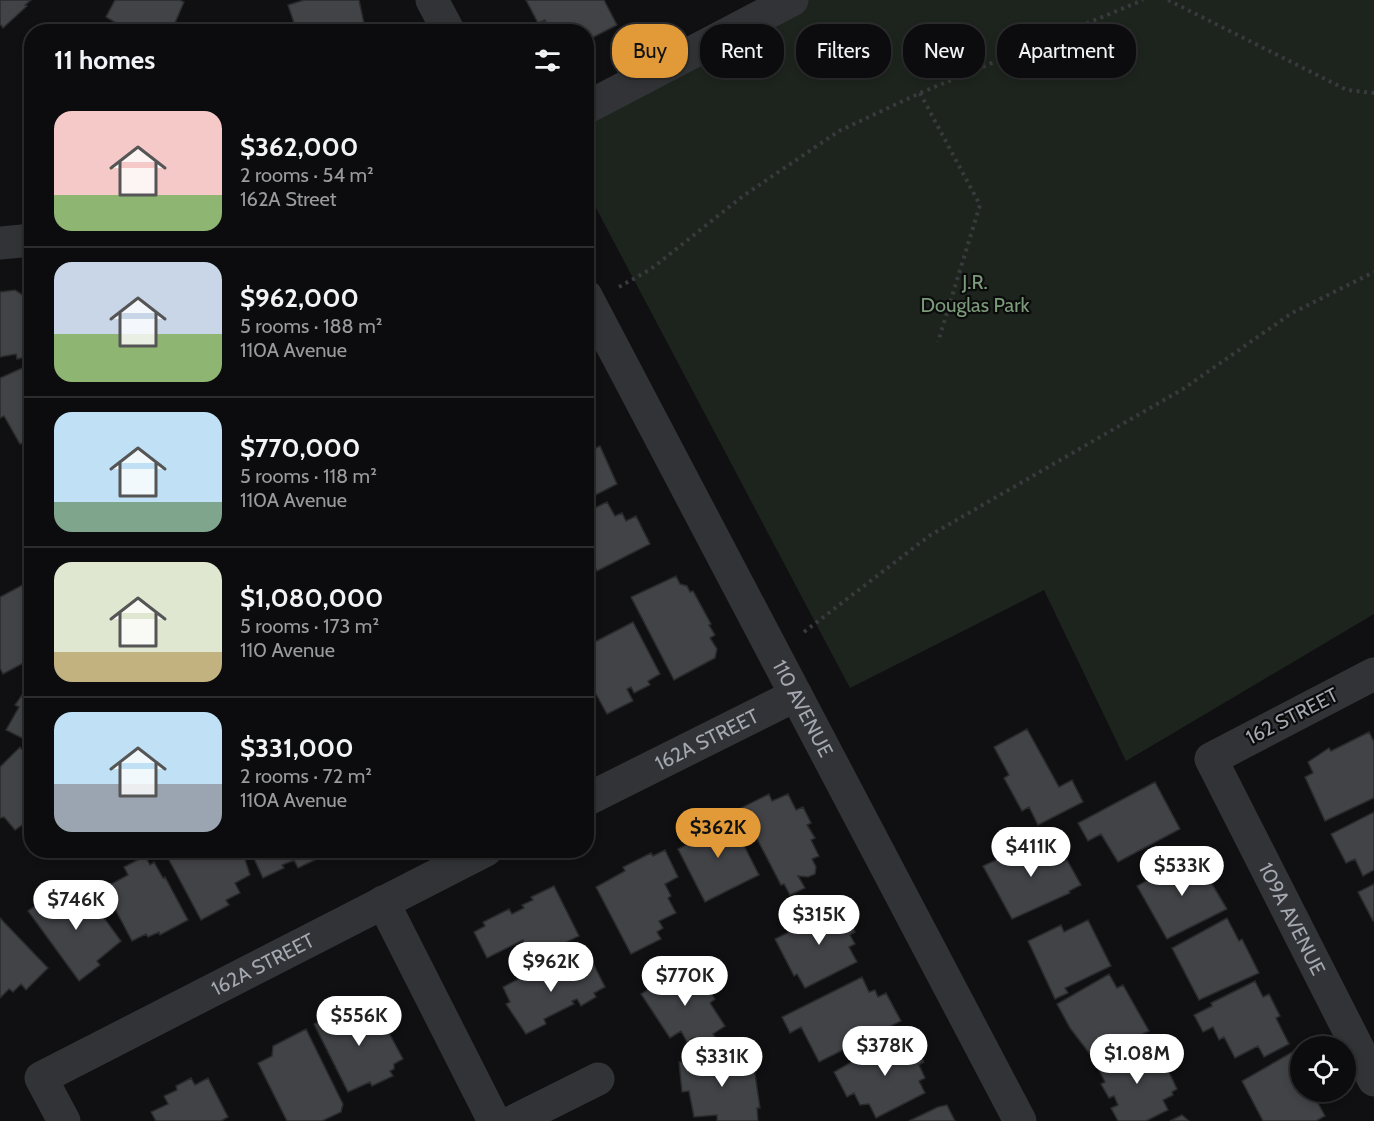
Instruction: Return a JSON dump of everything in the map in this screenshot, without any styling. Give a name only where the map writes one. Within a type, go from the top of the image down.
[{"type":"street","points":[[432,0],[445,24]]},
{"type":"street","points":[[594,104],[792,0]]},
{"type":"street","points":[[0,243],[24,241]]},
{"type":"street","name":"110 AVENUE","points":[[594,311],[1020,1121]]},
{"type":"street","name":"162 STREET","points":[[1211,759],[1374,674]]},
{"type":"street","name":"162A STREET","points":[[594,796],[796,695]]},
{"type":"street","name":"109A AVENUE","points":[[1211,759],[1374,1080]]},
{"type":"street","name":"162A STREET","points":[[64,1121],[40,1078],[470,858]]},
{"type":"street","points":[[383,902],[494,1121]]},
{"type":"street","points":[[514,1121],[598,1079]]},
{"type":"path","points":[[619,287],[651,269],[743,196],[839,131],[920,93],[1143,0]]},
{"type":"path","points":[[1168,0],[1347,90],[1374,93]]},
{"type":"path","points":[[920,93],[980,205],[938,342]]},
{"type":"path","points":[[804,632],[929,536],[1183,389],[1292,313],[1374,272]]},
{"type":"green space","name":"J.R. Douglas Park","points":[[800,0],[1374,0],[1374,614],[1126,761],[1044,590],[850,688],[594,204],[594,104],[646,78],[688,78],[688,57],[700,51],[700,78],[784,78],[784,24],[753,24]]},
{"type":"building","points":[[0,0],[31,0],[3,28],[0,24]]},
{"type":"building","points":[[115,0],[180,0],[184,2],[174,24],[118,24],[106,17]]},
{"type":"building","points":[[304,0],[359,0],[364,24],[294,24],[288,5]]},
{"type":"building","points":[[526,0],[604,0],[616,24],[612,24],[612,28],[594,37],[594,24],[547,24],[545,20],[538,23]]},
{"type":"building","points":[[15,290],[24,296],[24,358],[17,359],[16,354],[0,357],[0,292]]},
{"type":"building","points":[[24,367],[24,442],[20,444],[4,416],[0,418],[0,378]]},
{"type":"building","points":[[594,444],[596,448],[600,446],[617,484],[594,496]]},
{"type":"building","points":[[607,502],[615,516],[622,513],[626,521],[636,516],[650,544],[597,571],[594,566],[594,508]]},
{"type":"building","points":[[676,576],[680,584],[687,586],[690,592],[693,591],[711,624],[709,625],[715,635],[710,638],[717,649],[715,658],[674,680],[631,597]]},
{"type":"building","points":[[24,584],[24,663],[3,674],[0,668],[0,597]]},
{"type":"building","points":[[633,622],[660,674],[648,681],[650,685],[634,693],[631,687],[627,689],[633,701],[607,714],[594,690],[594,642]]},
{"type":"building","points":[[24,692],[24,739],[6,730],[19,707],[15,705]]},
{"type":"building","points":[[1027,729],[1059,787],[1072,780],[1083,802],[1038,825],[1029,807],[1022,811],[1004,778],[1009,775],[994,747]]},
{"type":"building","points":[[1369,732],[1374,742],[1374,798],[1325,821],[1305,777],[1313,773],[1308,762],[1329,748],[1331,751]]},
{"type":"building","points":[[20,747],[24,752],[24,824],[15,830],[4,817],[0,818],[0,767]]},
{"type":"building","points":[[1155,782],[1180,829],[1118,862],[1101,834],[1088,841],[1078,823]]},
{"type":"building","points":[[769,794],[772,801],[788,794],[796,810],[803,807],[811,823],[807,825],[815,838],[811,840],[819,856],[812,859],[816,867],[815,874],[808,877],[798,876],[805,888],[790,895],[784,884],[781,885],[741,808]]},
{"type":"building","points":[[1374,812],[1374,870],[1363,876],[1355,859],[1346,863],[1331,834]]},
{"type":"building","points":[[728,814],[759,875],[705,902],[678,849],[692,842],[690,839],[701,833],[698,829]]},
{"type":"building","points":[[1043,838],[1058,865],[1067,860],[1081,885],[1069,891],[1070,893],[1012,919],[983,866]]},
{"type":"building","points":[[665,850],[678,877],[665,884],[671,896],[668,898],[676,913],[659,921],[663,928],[657,932],[661,939],[631,954],[596,887],[625,871],[623,867],[651,853],[653,856]]},
{"type":"building","points":[[1194,854],[1227,909],[1167,939],[1137,886]]},
{"type":"building","points":[[141,858],[146,858],[150,865],[154,862],[163,878],[165,877],[188,920],[160,935],[159,932],[148,937],[146,934],[132,941],[104,888],[128,875],[124,867]]},
{"type":"building","points":[[168,858],[245,858],[250,875],[235,883],[240,893],[226,900],[229,905],[201,920]]},
{"type":"building","points":[[254,858],[319,858],[298,868],[294,860],[282,865],[284,868],[263,878]]},
{"type":"building","points":[[1374,884],[1374,921],[1373,921],[1358,892]]},
{"type":"building","points":[[554,886],[579,936],[546,952],[542,944],[528,951],[523,940],[487,958],[474,932],[485,926],[483,922],[509,909],[512,914],[524,908],[522,905],[533,900],[531,897]]},
{"type":"building","points":[[83,889],[121,941],[97,961],[100,965],[79,981],[28,911],[52,894],[61,905]]},
{"type":"building","points":[[841,904],[855,932],[850,935],[855,944],[849,947],[857,962],[805,988],[797,974],[794,976],[775,939],[795,929],[794,925]]},
{"type":"building","points":[[0,918],[48,968],[26,990],[21,984],[13,992],[9,989],[0,998]]},
{"type":"building","points":[[1227,918],[1239,941],[1242,939],[1259,973],[1199,1000],[1172,948]]},
{"type":"building","points":[[1088,920],[1111,966],[1065,988],[1068,993],[1055,999],[1028,941],[1061,925],[1064,932]]},
{"type":"building","points":[[591,959],[605,987],[594,993],[596,997],[581,1006],[577,999],[572,1001],[574,1004],[544,1019],[546,1024],[526,1034],[506,1004],[510,1002],[503,987],[543,966],[545,971],[559,964],[562,969],[567,967],[569,971]]},
{"type":"building","points":[[685,966],[697,984],[703,980],[715,999],[710,1003],[725,1026],[713,1034],[715,1037],[699,1048],[693,1038],[687,1042],[681,1031],[670,1038],[641,994]]},
{"type":"building","points":[[1109,974],[1117,988],[1123,985],[1149,1031],[1093,1058],[1070,1028],[1057,1004]]},
{"type":"building","points":[[862,977],[869,992],[875,990],[878,997],[886,993],[901,1021],[819,1062],[801,1027],[790,1033],[782,1017]]},
{"type":"building","points":[[1255,981],[1263,997],[1269,994],[1280,1016],[1276,1018],[1289,1044],[1264,1057],[1258,1046],[1235,1058],[1224,1037],[1219,1040],[1213,1027],[1203,1032],[1194,1015],[1212,1006],[1211,1003]]},
{"type":"building","points":[[352,1005],[357,1016],[375,1007],[403,1059],[394,1064],[394,1069],[390,1071],[393,1076],[372,1086],[370,1082],[348,1092],[314,1024]]},
{"type":"building","points":[[306,1029],[343,1104],[341,1112],[322,1121],[287,1121],[258,1063],[272,1056],[273,1046]]},
{"type":"building","points":[[910,1036],[924,1062],[919,1065],[925,1078],[919,1081],[925,1093],[876,1118],[869,1104],[860,1105],[854,1093],[847,1097],[834,1072],[872,1050],[874,1054]]},
{"type":"building","points":[[1146,1043],[1159,1070],[1166,1066],[1177,1089],[1172,1092],[1173,1095],[1163,1100],[1168,1110],[1146,1121],[1118,1121],[1111,1108],[1118,1105],[1114,1096],[1109,1098],[1101,1084],[1105,1082],[1098,1068]]},
{"type":"building","points":[[1290,1053],[1290,1102],[1319,1102],[1325,1116],[1316,1121],[1263,1121],[1242,1081]]},
{"type":"building","points":[[752,1054],[760,1108],[757,1108],[758,1121],[717,1121],[717,1115],[694,1117],[689,1091],[682,1092],[679,1062]]},
{"type":"building","points":[[191,1078],[195,1085],[208,1078],[228,1117],[221,1121],[156,1121],[151,1112],[168,1104],[164,1096],[177,1090],[176,1086]]},
{"type":"building","points":[[947,1105],[955,1121],[909,1121],[938,1107]]},
{"type":"building","points":[[1182,1115],[1189,1121],[1170,1121]]}]
